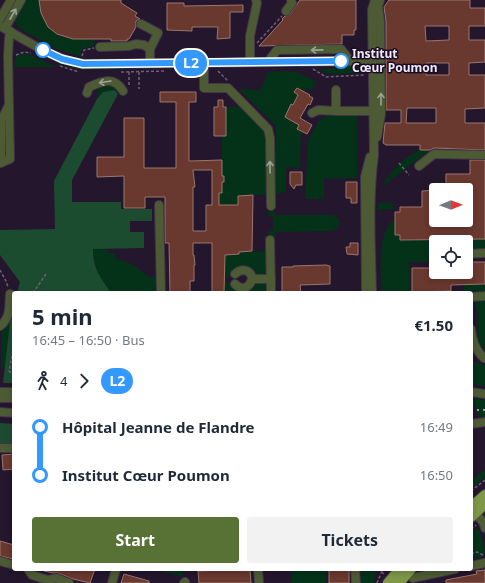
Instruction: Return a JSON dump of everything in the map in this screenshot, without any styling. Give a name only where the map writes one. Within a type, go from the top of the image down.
[{"type":"main road","points":[[473,511],[485,495]]},
{"type":"main road","points":[[473,511],[485,504]]},
{"type":"main road","points":[[387,579],[408,573]]},
{"type":"main road","points":[[399,583],[408,573]]},
{"type":"street","points":[[0,19],[11,0]]},
{"type":"street","points":[[9,105],[1,121],[1,163],[10,159],[8,50],[5,28],[21,0]]},
{"type":"street","points":[[286,11],[292,3],[291,0]]},
{"type":"street","points":[[374,151],[372,10],[375,0]]},
{"type":"street","points":[[372,291],[372,198],[374,151],[380,114],[380,21],[378,6],[380,0]]},
{"type":"street","points":[[250,62],[250,36],[258,1]]},
{"type":"street","points":[[141,24],[158,33],[150,49],[150,63]]},
{"type":"street","points":[[5,28],[53,55],[67,61],[83,64],[366,61],[373,67]]},
{"type":"street","points":[[100,47],[128,46],[136,44],[144,45],[150,49]]},
{"type":"street","points":[[268,62],[277,50],[341,49],[350,61]]},
{"type":"street","points":[[204,63],[204,88],[228,88],[268,130],[270,138],[270,206]]},
{"type":"street","points":[[87,93],[89,87],[102,82],[110,81],[114,81],[123,91]]},
{"type":"street","points":[[336,90],[336,111]]},
{"type":"street","points":[[312,113],[318,110],[336,111],[348,114],[373,111]]},
{"type":"street","points":[[366,291],[365,177],[373,139]]},
{"type":"street","points":[[419,166],[434,154],[485,155]]},
{"type":"street","points":[[159,206],[161,291]]},
{"type":"street","points":[[270,240],[271,291]]},
{"type":"street","points":[[473,254],[485,253]]},
{"type":"street","points":[[235,274],[239,271],[245,270],[250,274],[252,279],[250,285],[245,288],[239,287],[235,284]]},
{"type":"street","points":[[252,279],[271,279]]},
{"type":"street","points":[[0,326],[8,318],[10,294]]},
{"type":"street","points":[[473,342],[484,359]]},
{"type":"street","points":[[473,356],[484,359]]},
{"type":"street","points":[[0,392],[12,392]]},
{"type":"street","points":[[473,392],[485,394]]},
{"type":"street","points":[[0,398],[12,398]]},
{"type":"street","points":[[0,412],[12,413]]},
{"type":"street","points":[[473,424],[485,424]]},
{"type":"street","points":[[0,448],[12,448]]},
{"type":"street","points":[[473,513],[483,522],[485,528]]},
{"type":"street","points":[[0,561],[12,564]]},
{"type":"street","points":[[473,566],[485,563]]},
{"type":"street","points":[[29,571],[32,575],[48,580],[56,578],[69,583]]},
{"type":"street","points":[[112,583],[115,571]]},
{"type":"street","points":[[258,571],[259,583]]},
{"type":"street","points":[[355,571],[356,583]]},
{"type":"street","points":[[408,573],[432,571]]},
{"type":"path","points":[[262,38],[286,11]]},
{"type":"path","points":[[83,64],[82,52],[84,50],[91,49]]},
{"type":"path","points":[[218,71],[228,82]]},
{"type":"path","points":[[139,72],[139,89]]},
{"type":"path","points":[[399,163],[409,175]]},
{"type":"path","points":[[0,270],[6,281],[10,294]]},
{"type":"path","points":[[34,291],[46,274]]},
{"type":"path","points":[[12,356],[9,371],[12,374]]},
{"type":"path","points":[[473,490],[485,480]]},
{"type":"path","points":[[473,553],[477,552],[485,556]]},
{"type":"path","points":[[377,583],[381,572],[387,579]]},
{"type":"green space","points":[[24,0],[39,0],[45,21],[49,27],[59,35],[74,39],[93,39],[93,47],[83,48],[80,56],[59,50],[20,29],[14,18]]},
{"type":"green space","points":[[20,54],[29,54],[56,67],[14,67],[15,58]]},
{"type":"green space","points":[[45,55],[126,67],[126,69],[81,70],[63,65],[44,57]]},
{"type":"green space","points":[[356,64],[362,67],[364,73],[327,74],[320,69],[346,68],[346,65]]},
{"type":"green space","points":[[293,71],[316,81],[312,91],[307,88],[304,93],[297,88],[294,92],[300,95],[295,106],[291,104],[285,117],[297,124],[302,132],[300,168],[286,167],[286,192],[274,194],[276,126],[239,89],[261,90],[268,72]]},
{"type":"green space","points":[[110,84],[120,91],[118,94],[114,90],[103,92],[97,99],[98,87]]},
{"type":"green space","points":[[114,90],[118,94],[72,180],[72,202],[121,202],[121,209],[152,209],[152,221],[130,221],[130,232],[144,232],[144,248],[93,249],[96,268],[110,291],[18,291],[20,282],[0,255],[0,230],[55,229],[54,181],[97,99],[103,92]]},
{"type":"green space","points":[[226,107],[241,107],[266,133],[266,195],[246,194],[238,196],[238,205],[219,205],[219,193],[222,192],[222,182],[224,182],[224,176],[222,176],[222,136],[226,136]]},
{"type":"green space","points":[[326,116],[357,116],[357,178],[324,179],[324,199],[305,199],[308,141],[318,122]]},
{"type":"green space","points":[[420,150],[430,150],[383,186],[384,182],[400,163],[408,156]]},
{"type":"green space","points":[[390,202],[394,209],[378,210],[378,203]]},
{"type":"green space","points":[[273,210],[276,215],[333,215],[339,219],[339,226],[333,231],[275,232],[276,237],[272,237],[268,234],[268,231],[273,231],[273,216],[268,216],[268,213]]},
{"type":"green space","points":[[392,221],[395,221],[395,235],[400,235],[400,240],[429,240],[429,262],[409,262],[409,291],[381,291],[381,255],[384,235],[387,227]]},
{"type":"green space","points":[[473,239],[485,239],[485,251],[473,251]]},
{"type":"green space","points":[[93,249],[107,249],[108,253],[115,253],[115,258],[134,265],[149,277],[158,276],[158,291],[110,291],[103,282],[95,263]]},
{"type":"green space","points":[[267,251],[267,275],[257,277],[245,268],[233,273],[231,277],[223,277],[223,271],[225,271],[222,255],[239,254],[239,252]]},
{"type":"green space","points":[[223,282],[231,282],[233,285],[265,282],[267,284],[267,291],[224,291]]},
{"type":"green space","points":[[485,284],[485,291],[464,291],[464,285]]},
{"type":"green space","points":[[485,299],[485,350],[478,341],[477,308],[473,305],[478,301]]},
{"type":"green space","points":[[12,314],[12,383],[3,383]]},
{"type":"green space","points":[[10,322],[5,367],[1,368],[1,332],[2,328]]},
{"type":"green space","points":[[473,361],[481,363],[485,366],[485,386],[473,384]]},
{"type":"green space","points":[[473,398],[485,400],[485,420],[478,414],[473,402]]},
{"type":"green space","points":[[0,423],[12,424],[12,445],[0,445]]},
{"type":"green space","points":[[485,469],[485,477],[473,488],[473,479]]},
{"type":"green space","points":[[479,529],[485,552],[482,557],[473,559],[473,530]]},
{"type":"green space","points":[[162,571],[182,571],[182,577]]},
{"type":"green space","points":[[291,571],[327,571],[325,583],[292,583]]},
{"type":"green space","points":[[361,571],[377,571],[373,583],[361,583]]},
{"type":"building","points":[[39,0],[121,0],[121,3],[137,13],[135,16],[140,19],[136,21],[136,27],[127,41],[111,41],[111,39],[73,39],[57,34],[48,27],[41,13]]},
{"type":"building","points":[[300,0],[356,0],[356,30],[354,30],[354,35],[342,35],[342,44],[259,46],[283,20],[282,19],[290,14]]},
{"type":"building","points":[[389,0],[470,0],[470,8],[485,8],[485,26],[469,26],[469,40],[485,40],[485,62],[469,63],[469,75],[485,75],[485,108],[465,109],[465,123],[485,123],[485,150],[434,148],[430,150],[420,150],[420,145],[386,145],[383,143],[385,123],[401,123],[401,110],[386,110],[386,21],[384,7]],"holes":[[[425,26],[449,26],[449,40],[426,41]],[[426,63],[449,63],[449,75],[426,75]],[[407,108],[436,108],[436,123],[406,123]]]},
{"type":"building","points":[[167,3],[184,3],[184,6],[243,5],[243,12],[230,12],[230,38],[217,39],[218,27],[192,27],[192,31],[167,30]]},
{"type":"building","points":[[297,88],[313,98],[310,105],[308,104],[300,118],[312,125],[307,134],[297,129],[299,125],[285,117],[291,104],[293,105],[298,95],[294,92]]},
{"type":"building","points":[[160,92],[196,92],[196,102],[189,102],[189,161],[222,160],[222,176],[224,176],[224,182],[222,182],[222,193],[219,193],[219,205],[238,205],[238,196],[253,195],[252,251],[225,255],[224,291],[212,291],[212,243],[193,243],[195,265],[194,281],[190,281],[190,291],[170,291],[169,243],[165,243],[165,197],[145,197],[145,208],[124,208],[124,176],[97,177],[97,157],[124,157],[124,118],[144,118],[144,168],[176,168],[176,102],[160,102]],"holes":[[[193,170],[212,170],[212,205],[206,205],[206,231],[193,231],[193,187],[195,187]]]},
{"type":"building","points":[[218,100],[223,100],[223,107],[226,107],[226,136],[214,136],[214,107],[218,107]]},
{"type":"building","points":[[470,160],[485,160],[485,239],[473,239],[473,235],[429,235],[429,240],[400,240],[400,235],[395,235],[395,212],[400,212],[400,207],[422,207],[422,191],[429,190],[429,227],[473,227],[473,183],[446,183],[446,174],[470,174]]},
{"type":"building","points":[[290,172],[302,172],[302,185],[296,185],[294,189],[290,184]]},
{"type":"building","points":[[346,182],[357,182],[357,203],[351,203],[351,198],[346,198]]},
{"type":"building","points":[[350,243],[358,243],[358,255],[347,254],[346,247],[350,247]]},
{"type":"building","points":[[473,262],[485,262],[485,284],[451,285],[451,291],[412,291],[412,268],[429,268],[429,279],[473,279]]},
{"type":"building","points":[[330,266],[330,284],[300,285],[301,291],[282,291],[282,267]]},
{"type":"building","points":[[12,454],[12,469],[3,470],[2,455]]},
{"type":"building","points":[[0,541],[12,544],[12,559],[0,556]]},
{"type":"building","points":[[485,570],[485,583],[446,583],[446,580],[477,574],[476,571]]},
{"type":"building","points":[[44,571],[94,571],[90,583],[73,579],[58,573]]},
{"type":"building","points":[[198,571],[250,571],[251,583],[199,583]]},
{"type":"building","points":[[329,571],[349,571],[349,583],[329,583]]},
{"type":"building","points":[[124,574],[149,581],[149,583],[121,583]]},
{"type":"railway","points":[[473,410],[485,410]]},
{"type":"bus line","name":"L2","points":[[43,50],[62,59],[83,64],[341,61]]},
{"type":"place","name":"Institut Cœur Poumon","points":[[341,61]]}]
